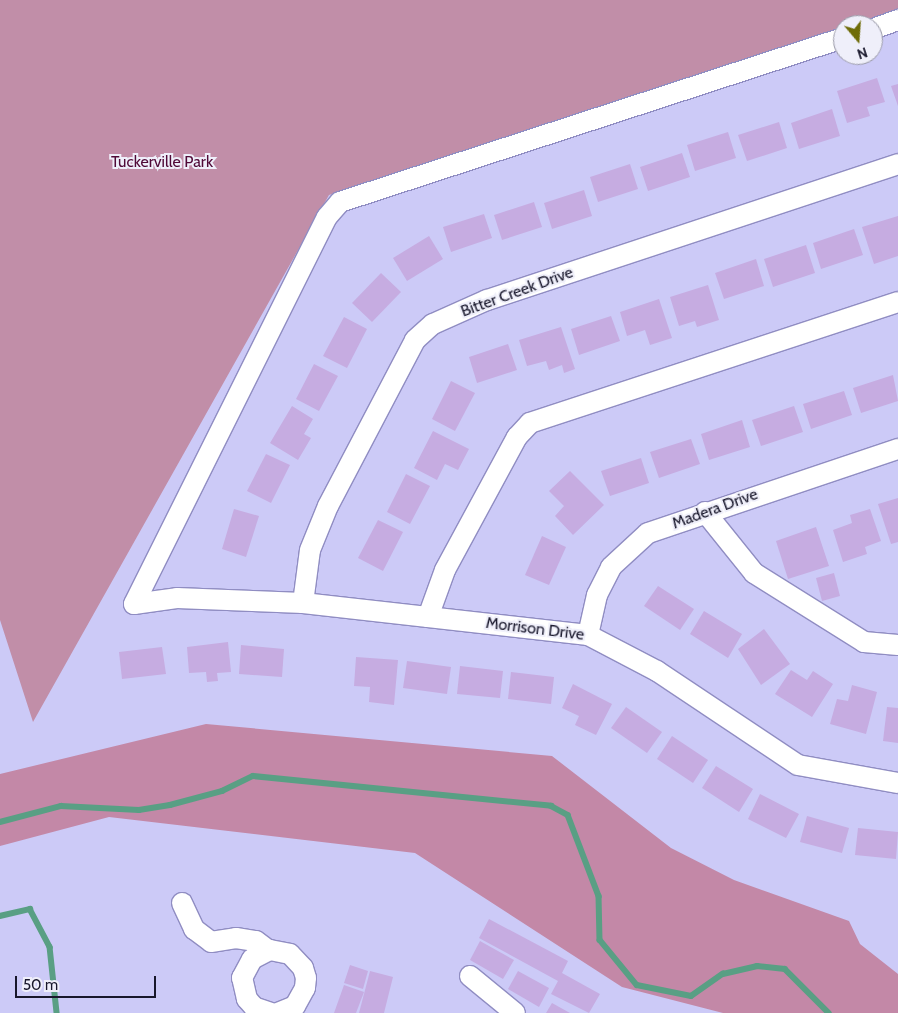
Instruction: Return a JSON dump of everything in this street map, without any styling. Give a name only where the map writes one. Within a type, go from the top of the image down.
[{"type":"street","points":[[883,25],[898,20]]},
{"type":"street","name":"Morrison Drive","points":[[833,41],[340,202],[327,217],[134,604],[178,598],[303,603],[588,635],[657,671],[798,765],[898,783]]},
{"type":"street","name":"Bitter Creek Drive","points":[[303,603],[310,550],[328,506],[415,340],[433,324],[487,300],[898,164]]},
{"type":"street","points":[[428,617],[445,570],[517,437],[530,423],[898,302]]},
{"type":"street","name":"Madera Drive","points":[[588,635],[597,595],[611,567],[648,533],[705,512],[898,449]]},
{"type":"street","points":[[705,512],[754,573],[864,642],[898,646]]},
{"type":"street","points":[[182,903],[194,929],[211,942],[236,938],[256,941],[268,950],[290,954],[303,968],[306,988],[292,1011]]},
{"type":"street","points":[[268,950],[252,959],[242,978],[247,999],[254,1007],[271,1013]]},
{"type":"street","points":[[470,976],[515,1013]]},
{"type":"green space","name":"Tuckerville Park","points":[[0,0],[898,0],[898,10],[883,15],[833,15],[833,31],[329,195],[33,722],[0,620]]},
{"type":"shaded area","points":[[206,724],[552,756],[671,848],[734,880],[849,921],[860,944],[898,974],[898,1013],[723,1013],[622,987],[415,853],[109,817],[0,846],[0,774]]},
{"type":"building","points":[[877,78],[885,102],[867,107],[870,116],[847,123],[837,91]]},
{"type":"building","points":[[898,84],[898,106],[891,86]]},
{"type":"building","points":[[832,109],[840,136],[799,149],[791,123]]},
{"type":"building","points":[[779,122],[787,148],[747,161],[738,135]]},
{"type":"building","points":[[728,132],[736,158],[695,171],[687,145]]},
{"type":"building","points":[[682,153],[690,177],[648,191],[640,167]]},
{"type":"building","points":[[630,164],[638,189],[598,202],[590,177]]},
{"type":"building","points":[[584,190],[592,216],[552,229],[544,203]]},
{"type":"building","points":[[534,202],[542,227],[502,240],[494,215]]},
{"type":"building","points":[[484,214],[492,238],[451,252],[443,227]]},
{"type":"building","points":[[898,216],[898,256],[874,264],[862,227]]},
{"type":"building","points":[[854,229],[863,255],[821,269],[813,243]]},
{"type":"building","points":[[429,236],[443,259],[407,281],[393,258]]},
{"type":"building","points":[[806,245],[815,273],[773,287],[764,259]]},
{"type":"building","points":[[756,259],[764,286],[724,299],[715,273]]},
{"type":"building","points":[[381,273],[401,292],[372,322],[352,303]]},
{"type":"building","points":[[708,285],[719,320],[697,327],[695,321],[679,326],[670,297]]},
{"type":"building","points":[[659,299],[672,338],[650,345],[645,330],[627,336],[620,312]]},
{"type":"building","points":[[611,316],[620,341],[579,355],[571,329]]},
{"type":"building","points":[[344,317],[367,329],[347,368],[323,356]]},
{"type":"building","points":[[561,327],[575,369],[564,373],[562,365],[549,370],[546,361],[527,366],[519,340]]},
{"type":"building","points":[[508,344],[517,370],[477,383],[469,357]]},
{"type":"building","points":[[314,364],[338,376],[319,411],[296,399]]},
{"type":"building","points":[[893,375],[898,401],[861,413],[853,388]]},
{"type":"building","points":[[451,381],[475,393],[455,431],[432,419]]},
{"type":"building","points":[[844,391],[852,415],[811,429],[803,404]]},
{"type":"building","points":[[292,406],[313,419],[304,434],[311,438],[298,460],[270,443]]},
{"type":"building","points":[[794,406],[803,432],[761,446],[752,420]]},
{"type":"building","points":[[742,420],[750,447],[709,460],[701,434]]},
{"type":"building","points":[[433,431],[469,449],[458,470],[445,464],[437,480],[414,468]]},
{"type":"building","points":[[691,439],[700,464],[659,478],[650,452]]},
{"type":"building","points":[[266,454],[290,465],[271,503],[247,491]]},
{"type":"building","points":[[641,458],[649,483],[610,496],[601,471]]},
{"type":"building","points":[[570,471],[604,505],[573,535],[555,516],[564,506],[549,491]]},
{"type":"building","points":[[406,474],[430,486],[410,524],[387,512]]},
{"type":"building","points":[[898,498],[898,542],[891,544],[878,504]]},
{"type":"building","points":[[234,509],[259,516],[246,557],[222,549]]},
{"type":"building","points":[[870,509],[881,541],[865,547],[867,554],[843,562],[833,530],[852,523],[850,515]]},
{"type":"building","points":[[378,520],[403,532],[383,571],[358,558]]},
{"type":"building","points":[[816,527],[829,566],[788,579],[776,541]]},
{"type":"building","points":[[542,536],[566,547],[549,585],[525,575]]},
{"type":"building","points":[[834,573],[840,596],[822,601],[816,578]]},
{"type":"building","points":[[658,586],[694,609],[680,630],[644,606]]},
{"type":"building","points":[[704,611],[742,634],[728,658],[690,634]]},
{"type":"building","points":[[764,629],[790,664],[761,685],[738,649]]},
{"type":"building","points":[[228,642],[231,672],[217,673],[218,681],[207,682],[206,672],[189,673],[187,647]]},
{"type":"building","points":[[241,645],[284,649],[282,677],[239,674]]},
{"type":"building","points":[[162,647],[166,674],[122,679],[119,652]]},
{"type":"building","points":[[356,657],[398,660],[394,705],[369,702],[370,687],[354,686]]},
{"type":"building","points":[[407,661],[451,667],[447,694],[403,688]]},
{"type":"building","points":[[460,666],[503,671],[500,698],[457,694]]},
{"type":"building","points":[[791,670],[807,680],[813,671],[833,684],[812,717],[775,694]]},
{"type":"building","points":[[511,672],[554,677],[551,704],[508,699]]},
{"type":"building","points":[[573,684],[612,704],[596,735],[575,725],[579,716],[562,708]]},
{"type":"building","points":[[852,685],[877,692],[866,734],[830,724],[837,699],[848,701]]},
{"type":"building","points":[[626,707],[662,732],[647,753],[611,728]]},
{"type":"building","points":[[887,707],[898,708],[898,743],[883,741]]},
{"type":"building","points":[[672,736],[708,760],[693,783],[657,759]]},
{"type":"building","points":[[716,766],[753,789],[739,812],[702,788]]},
{"type":"building","points":[[760,794],[799,814],[786,838],[748,819]]},
{"type":"building","points":[[807,816],[849,828],[842,853],[800,842]]},
{"type":"building","points":[[858,828],[898,832],[896,859],[855,855]]},
{"type":"building","points":[[489,919],[568,961],[562,973],[600,994],[589,1013],[551,994],[558,981],[479,938]]},
{"type":"building","points":[[480,941],[514,960],[503,979],[470,960]]},
{"type":"building","points":[[350,965],[368,971],[363,989],[344,983]]},
{"type":"building","points":[[370,971],[393,977],[384,1013],[359,1013]]},
{"type":"building","points":[[518,971],[549,988],[539,1007],[508,989]]},
{"type":"building","points":[[344,985],[364,992],[356,1013],[334,1013]]},
{"type":"building","points":[[552,1003],[570,1013],[546,1013]]},
{"type":"waterway","points":[[0,822],[61,806],[139,810],[170,805],[222,791],[253,776],[551,806],[568,815],[599,896],[600,940],[637,985],[691,996],[723,974],[757,966],[785,969],[829,1013]]},
{"type":"waterway","points":[[0,916],[30,909],[50,947],[57,1013]]}]
